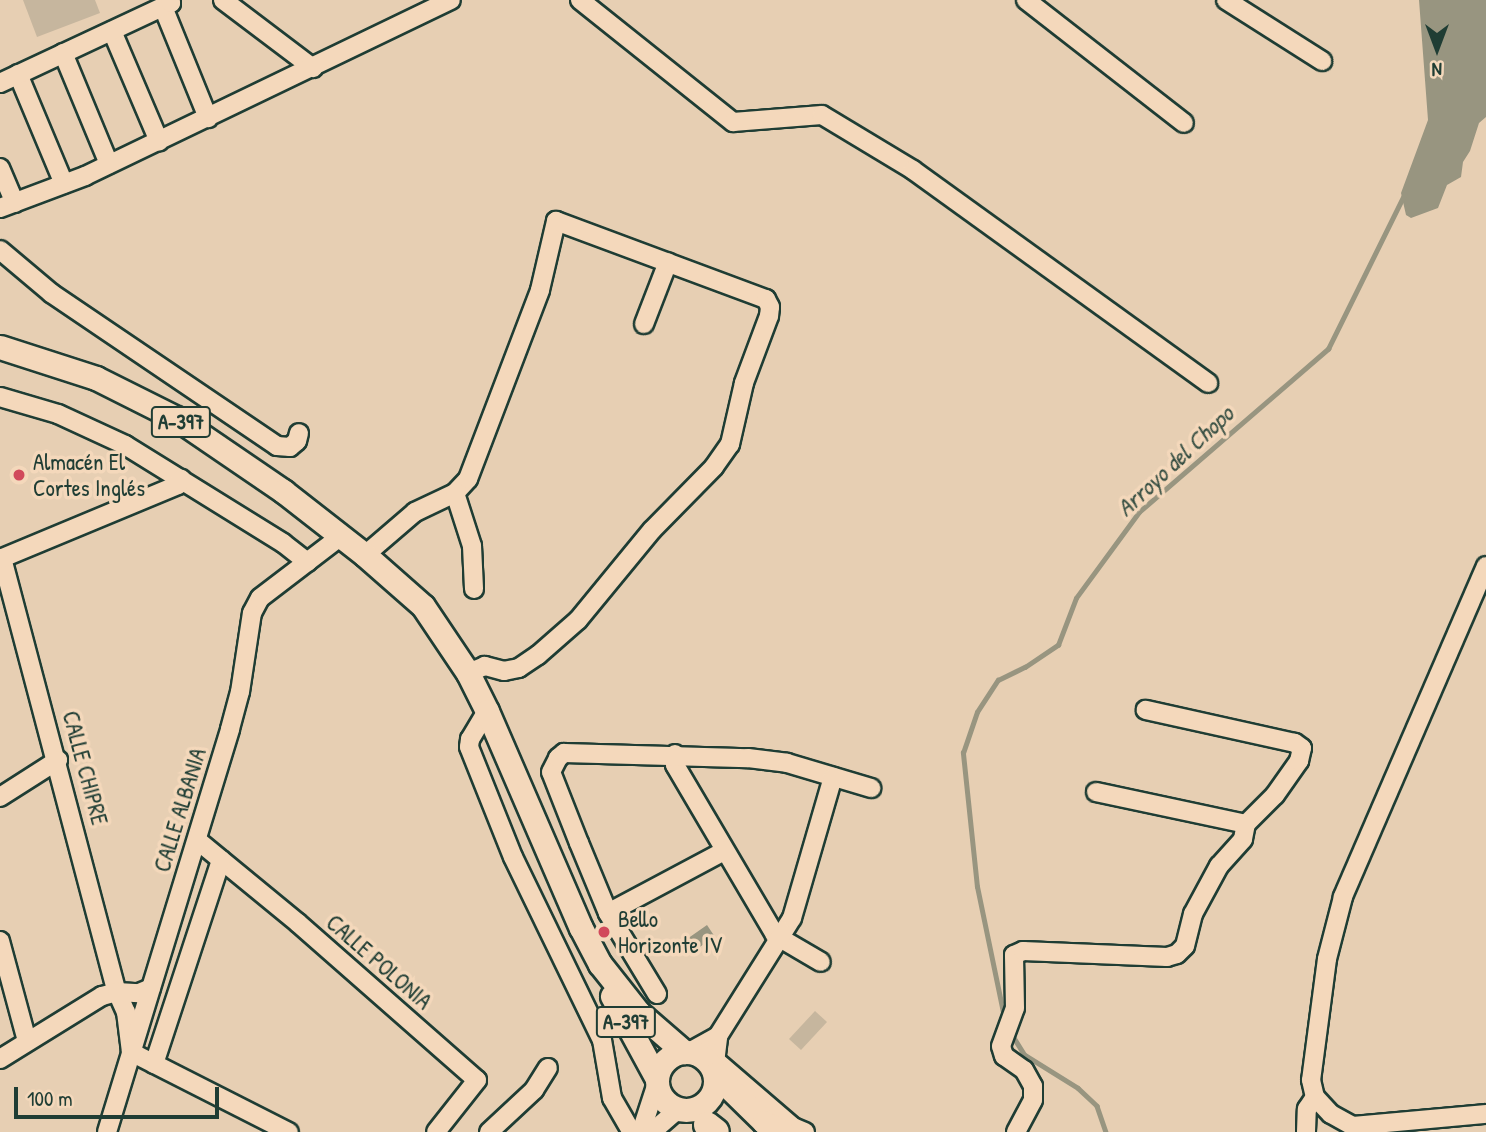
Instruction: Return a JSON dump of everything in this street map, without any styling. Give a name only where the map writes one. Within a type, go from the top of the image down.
[{"type":"main road","name":"A-397","points":[[0,347],[71,368],[148,402],[235,457],[365,555],[423,606],[468,673],[487,711],[581,928],[600,964],[610,993],[657,1081],[662,1098],[703,1122]]},
{"type":"main road","name":"A-397","points":[[600,964],[639,1013],[686,1052],[704,1058],[764,1122],[782,1132]]},
{"type":"main road","name":"A-397","points":[[657,1081],[665,1061],[686,1052]]},
{"type":"main road","points":[[703,1122],[708,1101],[715,1088],[714,1068]]},
{"type":"street","points":[[223,0],[313,68]]},
{"type":"street","points":[[0,168],[7,205],[110,164],[451,0]]},
{"type":"street","points":[[580,0],[733,122],[822,115],[913,170],[1208,383]]},
{"type":"street","points":[[1026,0],[1184,123]]},
{"type":"street","points":[[1226,0],[1322,61]]},
{"type":"street","points":[[0,83],[170,2],[208,118]]},
{"type":"street","points":[[112,30],[159,141]]},
{"type":"street","points":[[63,53],[110,164]]},
{"type":"street","points":[[18,74],[64,184]]},
{"type":"street","points":[[365,555],[415,512],[455,493],[468,479],[505,388],[540,290],[556,221],[766,299],[770,307],[744,383],[730,444],[714,467],[652,530],[578,620],[538,655],[519,668],[504,671],[485,666],[468,673]]},
{"type":"street","points":[[0,250],[51,293],[277,446],[290,447],[297,441],[299,433]]},
{"type":"street","points":[[644,324],[668,262]]},
{"type":"street","points":[[0,397],[94,428],[283,543],[307,562]]},
{"type":"street","points":[[1,558],[178,485],[181,479]]},
{"type":"street","points":[[455,493],[472,546],[474,589]]},
{"type":"street","name":"CALLE ALBANIA","points":[[107,1132],[240,692],[251,613],[260,598],[341,536]]},
{"type":"street","name":"CALLE CHIPRE","points":[[1,558],[58,760],[117,992],[130,1030],[131,1052]]},
{"type":"street","points":[[1486,566],[1343,897],[1327,959],[1316,1021],[1311,1080],[1315,1097],[1331,1114],[1353,1126],[1486,1114]]},
{"type":"street","points":[[1016,1132],[1033,1100],[1033,1086],[1024,1070],[1004,1056],[1001,1046],[1015,992],[1012,966],[1014,955],[1023,951],[1167,957],[1177,954],[1185,946],[1187,930],[1209,884],[1243,839],[1247,824],[1275,795],[1299,761],[1302,748],[1295,743],[1146,710]]},
{"type":"street","points":[[487,711],[470,739],[469,747],[513,857],[602,1040],[612,1098],[632,1132]]},
{"type":"street","points":[[657,994],[608,913],[551,772],[553,764],[564,753],[675,754],[787,763],[872,788]]},
{"type":"street","points":[[675,754],[675,765],[723,851],[775,935],[821,962]]},
{"type":"street","points":[[0,797],[58,760]]},
{"type":"street","points":[[805,1132],[793,1127],[714,1068],[718,1036],[792,918],[833,777]]},
{"type":"street","points":[[1096,792],[1247,824]]},
{"type":"street","name":"CALLE POLONIA","points":[[197,840],[298,923],[477,1080],[436,1132]]},
{"type":"street","points":[[608,913],[723,851]]},
{"type":"street","points":[[154,1064],[221,860]]},
{"type":"street","points":[[0,941],[27,1041]]},
{"type":"street","points":[[0,1059],[102,996],[117,992],[139,993],[151,988]]},
{"type":"street","points":[[686,1052],[718,1036]]},
{"type":"street","points":[[131,1052],[289,1132]]},
{"type":"street","points":[[489,1132],[521,1104],[548,1068]]},
{"type":"street","points":[[641,1132],[657,1081]]},
{"type":"street","points":[[1306,1132],[1307,1110],[1315,1097]]},
{"type":"street","points":[[652,1132],[703,1122]]},
{"type":"shaded area","points":[[23,0],[95,0],[100,13],[37,37]]},
{"type":"shaded area","points":[[1419,0],[1486,0],[1486,117],[1479,123],[1470,151],[1463,162],[1461,177],[1447,185],[1438,208],[1411,218],[1406,215],[1401,193],[1428,120]]},
{"type":"shaded area","points":[[707,925],[715,937],[695,950],[689,950],[685,944],[689,942],[687,939]]},
{"type":"shaded area","points":[[815,1011],[827,1022],[801,1050],[789,1039]]},
{"type":"waterway","name":"Arroyo del Chopo","points":[[1005,1022],[977,887],[963,753],[977,712],[998,680],[1025,667],[1058,645],[1076,598],[1139,512],[1328,349],[1404,195]]},
{"type":"waterway","name":"Arroyo del Chopo","points":[[1011,1033],[1025,1055],[1078,1088],[1097,1106],[1106,1132]]},
{"type":"place","name":"Almacén El Cortes Inglés","points":[[19,475]]},
{"type":"place","name":"Bello Horizonte IV","points":[[604,932]]}]
